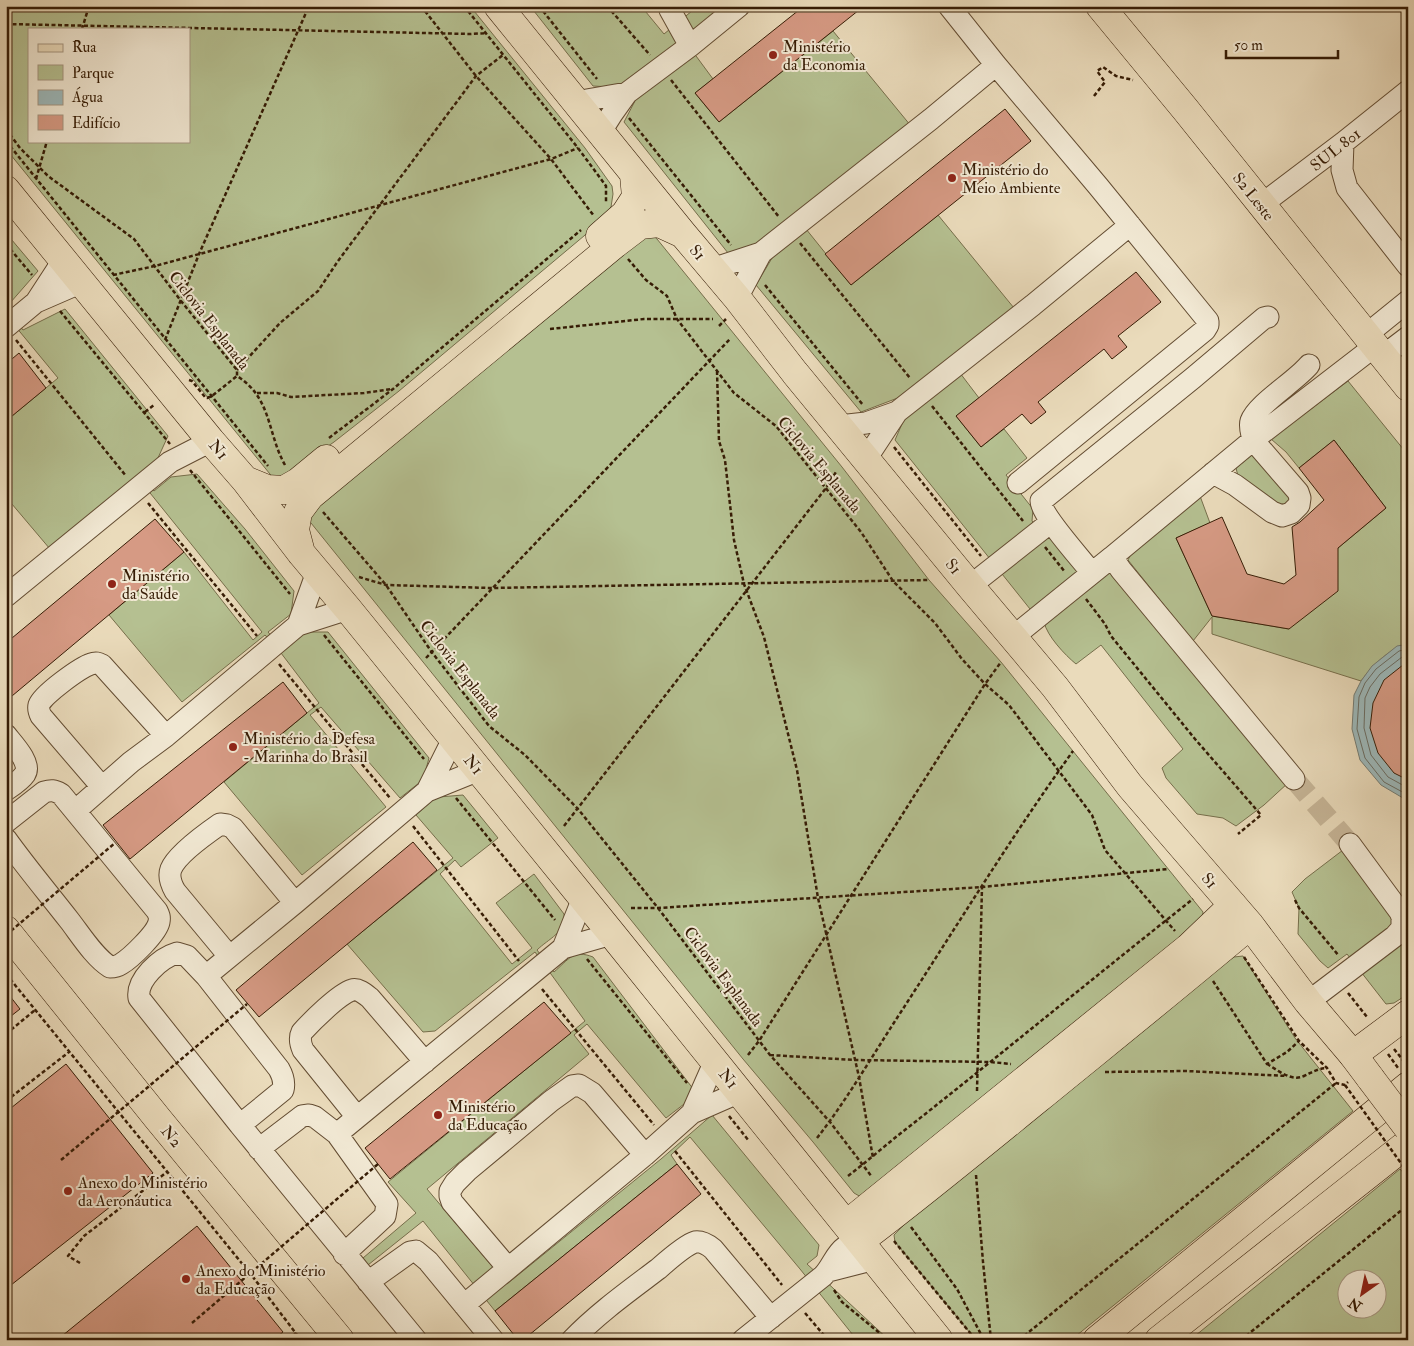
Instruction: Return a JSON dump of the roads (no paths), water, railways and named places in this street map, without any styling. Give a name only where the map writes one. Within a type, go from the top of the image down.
[{"type":"main road","name":"S1","points":[[498,6],[634,175],[737,298],[795,373],[1055,687],[1130,786],[1241,915],[1308,1002],[1353,1055],[1408,1128]]},
{"type":"main road","name":"S2 Leste","points":[[1100,6],[1408,387]]},
{"type":"main road","points":[[309,562],[295,530],[304,489],[604,223],[625,214],[636,197],[634,175]]},
{"type":"main road","name":"N1","points":[[6,190],[245,480],[309,562],[715,1061],[712,1101],[861,1242],[935,1338]]},
{"type":"main road","points":[[604,223],[640,225],[659,223],[683,234]]},
{"type":"main road","points":[[245,480],[267,489],[304,489]]},
{"type":"main road","points":[[861,1242],[1188,948],[1241,915]]},
{"type":"main road","name":"N2","points":[[6,930],[335,1338]]},
{"type":"main road","points":[[1353,1055],[1408,1014]]},
{"type":"main road","points":[[1097,1340],[1405,1080]]},
{"type":"main road","points":[[1159,1340],[1408,1143]]},
{"type":"street","points":[[600,133],[627,93],[690,46],[739,6]]},
{"type":"street","points":[[949,6],[996,65],[1199,307],[1208,321],[1205,330],[1018,483]]},
{"type":"street","points":[[670,10],[690,46]]},
{"type":"street","points":[[712,268],[761,253],[996,65]]},
{"type":"street","name":"SUL 801","points":[[1262,205],[1408,92]]},
{"type":"street","points":[[575,102],[627,93]]},
{"type":"street","points":[[1343,143],[1342,170],[1347,188],[1408,266]]},
{"type":"street","points":[[866,459],[897,412],[1033,305],[1130,225]]},
{"type":"street","points":[[737,298],[761,253]]},
{"type":"street","points":[[6,327],[43,296],[64,260]]},
{"type":"street","points":[[43,296],[82,282]]},
{"type":"street","points":[[1013,637],[1253,440],[1375,346],[1408,301]]},
{"type":"street","points":[[1092,573],[1051,522],[1042,507],[1041,501],[1264,318],[1268,317]]},
{"type":"street","points":[[1375,346],[1408,337]]},
{"type":"street","points":[[1213,473],[1272,512],[1282,516],[1291,513],[1299,505],[1300,498],[1298,492],[1253,440],[1250,427],[1252,418],[1263,406],[1308,365]]},
{"type":"street","points":[[839,426],[866,423],[897,412]]},
{"type":"street","points":[[6,596],[137,489],[204,431]]},
{"type":"street","points":[[970,586],[1051,522]]},
{"type":"street","points":[[1112,557],[1120,570],[1294,779]]},
{"type":"street","points":[[304,618],[309,562]]},
{"type":"street","points":[[75,811],[304,618],[348,609]]},
{"type":"street","points":[[102,787],[41,716],[38,710],[42,699],[64,680],[89,664],[97,662],[102,665],[166,736]]},
{"type":"street","points":[[6,735],[27,765],[25,774],[6,790]]},
{"type":"street","points":[[436,783],[453,739]]},
{"type":"street","points":[[206,976],[436,783],[479,770]]},
{"type":"street","points":[[6,822],[44,792],[56,791],[75,811],[147,898],[160,916],[156,929],[121,964],[110,967],[104,964],[6,839]]},
{"type":"street","points":[[230,956],[175,891],[170,881],[175,864],[200,839],[220,824],[233,828],[295,903]]},
{"type":"street","points":[[1308,1002],[1395,936],[1402,928],[1400,912],[1350,844]]},
{"type":"street","points":[[569,943],[583,898]]},
{"type":"street","points":[[337,1134],[569,943],[612,934]]},
{"type":"street","points":[[240,1125],[283,1090],[283,1078],[279,1069],[206,976],[187,956],[177,953],[171,955],[142,980],[138,988],[139,998],[259,1149],[344,1254],[416,1340]]},
{"type":"street","points":[[357,1117],[300,1044],[302,1032],[336,1000],[352,990],[363,993],[370,998],[425,1062]]},
{"type":"street","points":[[464,1305],[664,1138],[712,1101],[715,1061]]},
{"type":"street","points":[[508,1268],[452,1202],[450,1191],[467,1171],[536,1113],[572,1086],[579,1085],[592,1093],[645,1155]]},
{"type":"street","points":[[259,1149],[302,1116],[315,1116],[337,1134],[387,1204],[385,1216],[344,1254]]},
{"type":"street","points":[[572,1340],[624,1295],[694,1242],[700,1242],[713,1249],[771,1318]]},
{"type":"street","points":[[743,1340],[828,1271],[842,1250],[847,1246],[861,1242]]},
{"type":"street","points":[[368,1282],[410,1252],[416,1251],[428,1260],[493,1340]]},
{"type":"water","points":[[1408,644],[1408,801],[1381,785],[1360,760],[1352,729],[1354,695],[1361,681],[1372,666],[1397,646]]},
{"type":"tunnel","points":[[1294,779],[1350,844]]},
{"type":"place","name":"Ministério da Economia","points":[[773,55]]},
{"type":"place","name":"Ministério do Meio Ambiente","points":[[952,178]]},
{"type":"place","name":"Ministério da Saúde","points":[[112,584]]},
{"type":"place","name":"Ministério da Defesa - Marinha do Brasil","points":[[233,747]]},
{"type":"place","name":"Ministério da Educação","points":[[438,1115]]},
{"type":"place","name":"Anexo do Ministério da Aeronáutica","points":[[68,1191]]},
{"type":"place","name":"Anexo do Ministério da Educação","points":[[186,1279]]}]
